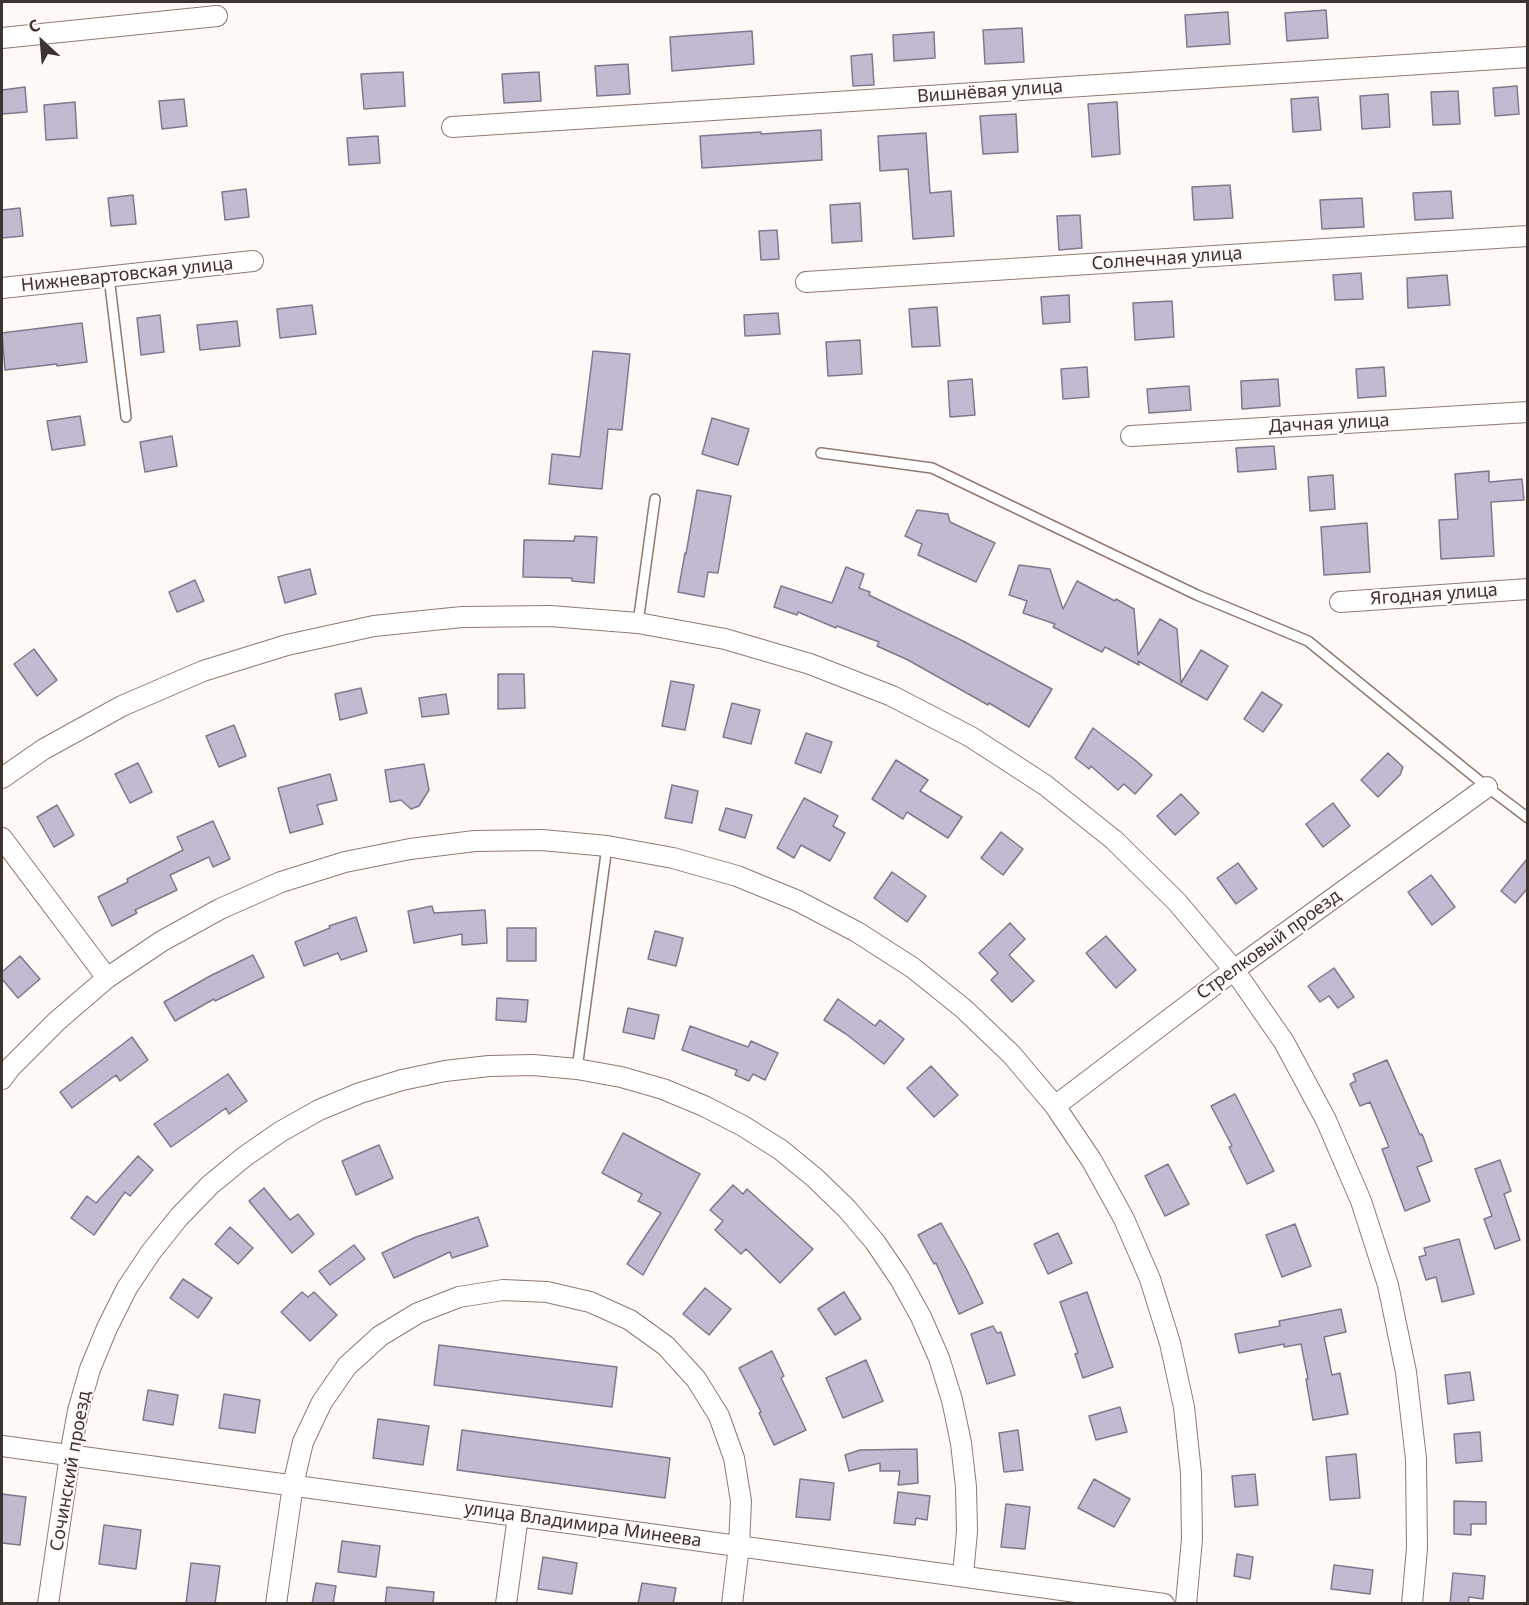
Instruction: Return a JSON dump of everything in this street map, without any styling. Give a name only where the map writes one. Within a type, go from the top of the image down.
[{"type":"street","points":[[2,38],[217,16]]},
{"type":"street","name":"Вишнёвая улица","points":[[452,127],[1527,57]]},
{"type":"street","name":"Солнечная улица","points":[[806,282],[1527,236]]},
{"type":"street","name":"Нижневартовская улица","points":[[2,288],[252,261]]},
{"type":"street","name":"Дачная улица","points":[[1131,436],[1527,412]]},
{"type":"street","name":"Ягодная улица","points":[[1340,602],[1527,589]]},
{"type":"street","points":[[2,778],[44,749],[122,706],[203,672],[287,645],[374,626],[462,616],[550,616],[638,623],[725,639],[810,664],[892,696],[971,737],[1045,785],[1114,840],[1177,902],[1234,970],[1284,1042],[1326,1120],[1361,1201],[1388,1285],[1406,1371],[1416,1459],[1417,1548],[1412,1604]]},
{"type":"street","name":"Стрелковый проезд","points":[[1054,1106],[1234,970],[1487,787]]},
{"type":"street","points":[[2,838],[108,978]]},
{"type":"street","points":[[2,1079],[57,1021],[108,978],[162,940],[220,909],[282,882],[345,862],[410,849],[476,841],[542,840],[607,846],[673,858],[737,876],[798,901],[857,932],[913,968],[964,1009],[1012,1055],[1054,1106],[1092,1161],[1124,1219],[1150,1280],[1170,1342],[1184,1407],[1191,1473],[1191,1539],[1186,1604]]},
{"type":"street","name":"Сочинский проезд","points":[[48,1604],[70,1455],[78,1411],[90,1369],[127,1288],[151,1252],[179,1217],[210,1185],[244,1157],[280,1132],[319,1110],[360,1093],[402,1080],[445,1071],[489,1066],[533,1065],[577,1069],[621,1077],[663,1089],[744,1126],[781,1150],[847,1209],[875,1242],[900,1279],[921,1317],[939,1358],[952,1400],[961,1443],[966,1487],[963,1576]]},
{"type":"street","points":[[276,1604],[293,1485],[303,1442],[322,1402],[347,1366],[380,1336],[418,1313],[459,1297],[502,1290],[547,1292],[590,1302],[630,1320],[666,1346],[696,1378],[719,1416],[734,1458],[741,1501],[739,1546],[732,1604]]},
{"type":"street","name":"улица Владимира Минеева","points":[[2,1446],[1164,1604]]},
{"type":"street","points":[[506,1604],[518,1516]]},
{"type":"lane","points":[[110,276],[126,417]]},
{"type":"lane","points":[[821,453],[932,468],[1197,596],[1308,641],[1527,818]]},
{"type":"lane","points":[[638,623],[655,499]]},
{"type":"lane","points":[[577,1069],[607,846]]},
{"type":"building","points":[[1326,10],[1328,38],[1287,41],[1285,13]]},
{"type":"building","points":[[1228,12],[1230,44],[1187,47],[1185,15]]},
{"type":"building","points":[[1022,28],[1024,62],[985,64],[983,30]]},
{"type":"building","points":[[752,31],[754,64],[672,71],[670,37]]},
{"type":"building","points":[[934,32],[935,58],[894,61],[893,35]]},
{"type":"building","points":[[872,54],[874,85],[853,86],[851,56]]},
{"type":"building","points":[[628,64],[630,94],[597,96],[595,66]]},
{"type":"building","points":[[403,72],[405,106],[364,109],[361,74]]},
{"type":"building","points":[[539,72],[541,101],[504,103],[502,74]]},
{"type":"building","points":[[1517,86],[1519,114],[1495,116],[1493,88]]},
{"type":"building","points":[[25,87],[27,112],[2,114],[2,90]]},
{"type":"building","points":[[1458,91],[1460,124],[1433,125],[1431,92]]},
{"type":"building","points":[[1388,94],[1390,127],[1362,129],[1360,96]]},
{"type":"building","points":[[1318,97],[1321,130],[1293,132],[1291,99]]},
{"type":"building","points":[[184,99],[187,126],[162,129],[159,101]]},
{"type":"building","points":[[75,102],[77,138],[46,140],[44,105]]},
{"type":"building","points":[[1117,102],[1120,154],[1092,157],[1088,104]]},
{"type":"building","points":[[1016,114],[1018,152],[983,154],[980,116]]},
{"type":"building","points":[[821,130],[822,160],[702,168],[700,136]]},
{"type":"building","points":[[926,133],[930,193],[951,191],[954,236],[913,239],[908,169],[880,171],[878,136]]},
{"type":"building","points":[[378,136],[380,163],[349,165],[347,138]]},
{"type":"building","points":[[1230,185],[1233,218],[1194,220],[1192,187]]},
{"type":"building","points":[[246,189],[249,217],[225,220],[222,192]]},
{"type":"building","points":[[1451,191],[1453,218],[1415,220],[1413,193]]},
{"type":"building","points":[[133,195],[136,224],[111,226],[108,198]]},
{"type":"building","points":[[1362,198],[1364,227],[1322,229],[1320,200]]},
{"type":"building","points":[[860,203],[862,241],[832,243],[830,205]]},
{"type":"building","points":[[20,208],[23,236],[2,238],[2,210]]},
{"type":"building","points":[[1080,215],[1082,248],[1059,250],[1057,216]]},
{"type":"building","points":[[777,230],[779,259],[761,260],[759,231]]},
{"type":"building","points":[[1361,273],[1363,299],[1335,300],[1333,275]]},
{"type":"building","points":[[1447,275],[1450,305],[1408,308],[1407,278]]},
{"type":"building","points":[[1069,295],[1070,322],[1043,324],[1041,297]]},
{"type":"building","points":[[1172,301],[1174,337],[1135,340],[1133,303]]},
{"type":"building","points":[[312,305],[316,334],[280,338],[277,309]]},
{"type":"building","points":[[937,307],[940,346],[912,347],[909,309]]},
{"type":"building","points":[[778,313],[780,334],[745,336],[744,315]]},
{"type":"building","points":[[160,315],[164,352],[141,355],[137,318]]},
{"type":"building","points":[[237,321],[240,346],[200,350],[197,325]]},
{"type":"building","points":[[82,323],[87,362],[5,370],[2,333]]},
{"type":"building","points":[[860,340],[862,374],[828,376],[826,342]]},
{"type":"building","points":[[593,351],[630,354],[622,430],[608,429],[602,489],[549,484],[552,454],[580,457]]},
{"type":"building","points":[[1087,367],[1089,397],[1063,399],[1061,369]]},
{"type":"building","points":[[1384,367],[1386,396],[1358,398],[1356,369]]},
{"type":"building","points":[[972,379],[975,415],[950,417],[948,381]]},
{"type":"building","points":[[1278,379],[1280,406],[1242,409],[1241,381]]},
{"type":"building","points":[[1189,386],[1191,410],[1149,413],[1147,389]]},
{"type":"building","points":[[80,416],[85,445],[52,450],[47,421]]},
{"type":"building","points":[[712,418],[749,429],[738,465],[702,454]]},
{"type":"building","points":[[172,436],[177,466],[145,472],[140,442]]},
{"type":"building","points":[[1274,446],[1276,469],[1238,472],[1236,448]]},
{"type":"building","points":[[1489,471],[1489,482],[1522,479],[1524,500],[1491,502],[1494,556],[1441,559],[1439,520],[1458,519],[1455,474]]},
{"type":"building","points":[[1333,475],[1335,509],[1310,511],[1308,477]]},
{"type":"building","points":[[697,490],[731,496],[718,573],[708,572],[704,597],[678,592]]},
{"type":"building","points":[[917,510],[948,514],[950,522],[995,543],[976,582],[918,555],[922,544],[905,536]]},
{"type":"building","points":[[1367,523],[1370,572],[1324,575],[1321,527]]},
{"type":"building","points":[[575,536],[597,537],[594,583],[572,581],[572,578],[523,577],[524,540],[574,541]]},
{"type":"building","points":[[1019,565],[1050,569],[1063,609],[1077,581],[1134,609],[1138,655],[1160,619],[1177,629],[1181,683],[1201,650],[1228,666],[1207,700],[1138,661],[1139,665],[1105,647],[1102,652],[1053,627],[1055,624],[1023,613],[1027,601],[1009,595]]},
{"type":"building","points":[[846,567],[864,574],[859,588],[870,592],[869,595],[963,641],[1052,689],[1029,727],[989,703],[988,705],[908,660],[877,646],[879,642],[837,626],[836,628],[798,612],[797,615],[774,607],[781,586],[832,603]]},
{"type":"building","points":[[310,569],[316,594],[285,603],[278,577]]},
{"type":"building","points":[[195,580],[204,601],[177,612],[169,592]]},
{"type":"building","points":[[34,649],[57,680],[37,696],[14,664]]},
{"type":"building","points":[[498,674],[524,674],[525,708],[498,709]]},
{"type":"building","points":[[671,681],[694,685],[685,730],[662,726]]},
{"type":"building","points":[[361,688],[367,713],[340,720],[335,694]]},
{"type":"building","points":[[1262,692],[1282,705],[1263,732],[1244,719]]},
{"type":"building","points":[[446,694],[449,714],[422,717],[419,698]]},
{"type":"building","points":[[732,703],[760,710],[751,744],[723,737]]},
{"type":"building","points":[[234,725],[246,756],[219,767],[206,736]]},
{"type":"building","points":[[1093,728],[1152,775],[1135,794],[1124,784],[1118,790],[1091,766],[1089,769],[1075,758]]},
{"type":"building","points":[[806,733],[832,742],[821,773],[795,763]]},
{"type":"building","points":[[1388,753],[1403,767],[1400,775],[1378,797],[1361,780]]},
{"type":"building","points":[[896,760],[928,780],[920,791],[962,817],[948,838],[907,812],[903,819],[872,799]]},
{"type":"building","points":[[138,763],[152,792],[130,803],[115,774]]},
{"type":"building","points":[[424,764],[429,790],[419,806],[411,809],[401,800],[390,802],[385,770]]},
{"type":"building","points":[[330,774],[337,800],[317,805],[323,824],[290,833],[278,788]]},
{"type":"building","points":[[672,785],[698,791],[692,823],[665,818]]},
{"type":"building","points":[[1181,794],[1199,813],[1175,835],[1157,816]]},
{"type":"building","points":[[804,798],[838,816],[833,826],[845,833],[830,861],[801,845],[794,858],[777,848]]},
{"type":"building","points":[[1333,803],[1350,826],[1323,847],[1306,824]]},
{"type":"building","points":[[57,805],[74,835],[54,847],[37,817]]},
{"type":"building","points":[[726,808],[752,815],[745,838],[719,830]]},
{"type":"building","points":[[213,821],[230,859],[213,867],[209,857],[170,875],[177,890],[135,910],[137,913],[112,926],[98,897],[183,850],[177,837]]},
{"type":"building","points":[[1001,832],[1023,849],[1003,875],[981,858]]},
{"type":"building","points":[[1527,859],[1527,889],[1515,903],[1501,891]]},
{"type":"building","points":[[1238,863],[1257,889],[1236,904],[1217,878]]},
{"type":"building","points":[[892,872],[926,896],[907,922],[874,898]]},
{"type":"building","points":[[1431,875],[1455,907],[1432,925],[1408,892]]},
{"type":"building","points":[[432,906],[434,913],[485,910],[487,943],[462,945],[462,934],[414,943],[408,911]]},
{"type":"building","points":[[356,917],[367,951],[341,960],[338,953],[304,966],[295,942],[330,928],[329,926]]},
{"type":"building","points":[[1010,923],[1025,939],[1009,955],[1034,981],[1012,1002],[991,980],[998,973],[979,953]]},
{"type":"building","points":[[507,928],[536,928],[536,961],[507,961]]},
{"type":"building","points":[[655,931],[683,938],[676,966],[648,959]]},
{"type":"building","points":[[1106,936],[1136,970],[1116,988],[1086,953]]},
{"type":"building","points":[[253,955],[264,977],[215,1001],[214,999],[175,1021],[164,1002]]},
{"type":"building","points":[[20,956],[40,979],[18,998],[2,979],[2,972]]},
{"type":"building","points":[[1334,968],[1354,997],[1338,1008],[1329,996],[1320,1002],[1308,986]]},
{"type":"building","points":[[497,998],[528,1000],[526,1022],[496,1020]]},
{"type":"building","points":[[838,999],[875,1026],[880,1020],[904,1039],[884,1064],[824,1020]]},
{"type":"building","points":[[628,1008],[659,1015],[654,1039],[623,1032]]},
{"type":"building","points":[[690,1026],[748,1047],[751,1041],[778,1053],[765,1080],[753,1074],[749,1081],[735,1075],[737,1070],[682,1050]]},
{"type":"building","points":[[132,1037],[148,1060],[120,1081],[116,1075],[72,1108],[60,1092]]},
{"type":"building","points":[[1387,1060],[1420,1135],[1422,1134],[1432,1161],[1417,1167],[1430,1201],[1405,1211],[1382,1149],[1389,1147],[1370,1102],[1360,1106],[1350,1084],[1356,1081],[1353,1074]]},
{"type":"building","points":[[931,1066],[958,1095],[934,1117],[907,1088]]},
{"type":"building","points":[[228,1074],[247,1101],[229,1114],[226,1108],[171,1147],[154,1124]]},
{"type":"building","points":[[1235,1094],[1274,1171],[1247,1184],[1229,1147],[1232,1146],[1211,1106]]},
{"type":"building","points":[[623,1133],[700,1174],[643,1275],[627,1264],[661,1213],[638,1201],[642,1194],[602,1173]]},
{"type":"building","points":[[379,1145],[393,1178],[356,1195],[342,1161]]},
{"type":"building","points":[[138,1156],[153,1170],[130,1196],[125,1192],[94,1235],[71,1218],[87,1196],[96,1203]]},
{"type":"building","points":[[1500,1160],[1511,1191],[1504,1194],[1520,1240],[1495,1249],[1484,1219],[1492,1216],[1475,1169]]},
{"type":"building","points":[[1168,1164],[1189,1204],[1165,1216],[1145,1176]]},
{"type":"building","points":[[733,1185],[743,1194],[747,1189],[813,1249],[780,1283],[746,1249],[741,1254],[715,1230],[723,1221],[710,1210]]},
{"type":"building","points":[[264,1188],[290,1220],[298,1214],[314,1234],[292,1253],[249,1201]]},
{"type":"building","points":[[478,1217],[488,1246],[452,1258],[450,1252],[394,1278],[382,1253],[416,1237]]},
{"type":"building","points":[[941,1223],[983,1303],[959,1314],[936,1263],[934,1264],[918,1235]]},
{"type":"building","points":[[1295,1224],[1311,1266],[1282,1277],[1266,1235]]},
{"type":"building","points":[[230,1227],[253,1248],[238,1264],[215,1244]]},
{"type":"building","points":[[1058,1233],[1072,1263],[1048,1274],[1034,1244]]},
{"type":"building","points":[[1459,1239],[1474,1294],[1442,1302],[1436,1277],[1426,1280],[1419,1257],[1426,1255],[1424,1248]]},
{"type":"building","points":[[354,1245],[365,1259],[330,1285],[319,1271]]},
{"type":"building","points":[[183,1279],[212,1298],[198,1318],[170,1298]]},
{"type":"building","points":[[705,1288],[731,1309],[709,1335],[683,1314]]},
{"type":"building","points":[[302,1292],[308,1297],[314,1292],[337,1315],[310,1341],[281,1312]]},
{"type":"building","points":[[844,1292],[861,1319],[835,1335],[818,1309]]},
{"type":"building","points":[[1087,1292],[1113,1367],[1083,1378],[1075,1354],[1078,1353],[1060,1302]]},
{"type":"building","points":[[1341,1309],[1346,1332],[1324,1337],[1332,1375],[1340,1373],[1348,1414],[1313,1420],[1301,1344],[1284,1347],[1284,1344],[1239,1353],[1235,1334],[1280,1326],[1279,1321]]},
{"type":"building","points":[[993,1326],[997,1333],[1001,1332],[1015,1375],[987,1384],[971,1334]]},
{"type":"building","points":[[439,1345],[617,1367],[612,1407],[434,1385]]},
{"type":"building","points":[[772,1351],[784,1376],[781,1378],[806,1430],[774,1445],[759,1413],[761,1412],[739,1368]]},
{"type":"building","points":[[866,1360],[883,1401],[843,1418],[826,1378]]},
{"type":"building","points":[[1470,1372],[1474,1400],[1448,1404],[1445,1375]]},
{"type":"building","points":[[148,1390],[178,1395],[173,1425],[143,1420]]},
{"type":"building","points":[[224,1394],[260,1400],[255,1433],[219,1428]]},
{"type":"building","points":[[1120,1407],[1127,1432],[1096,1440],[1089,1416]]},
{"type":"building","points":[[378,1419],[429,1426],[423,1465],[373,1458]]},
{"type":"building","points":[[462,1430],[670,1458],[665,1498],[457,1470]]},
{"type":"building","points":[[1018,1430],[1023,1470],[1004,1472],[999,1433]]},
{"type":"building","points":[[1480,1432],[1482,1461],[1456,1463],[1454,1434]]},
{"type":"building","points":[[917,1449],[918,1483],[898,1485],[900,1471],[880,1471],[880,1463],[849,1471],[845,1455],[860,1450]]},
{"type":"building","points":[[1356,1454],[1360,1498],[1330,1500],[1326,1457]]},
{"type":"building","points":[[1255,1474],[1258,1505],[1235,1507],[1232,1476]]},
{"type":"building","points":[[800,1479],[834,1483],[830,1520],[796,1517]]},
{"type":"building","points":[[1094,1479],[1130,1499],[1114,1527],[1078,1508]]},
{"type":"building","points":[[898,1492],[930,1496],[927,1520],[916,1518],[915,1525],[894,1523]]},
{"type":"building","points":[[2,1494],[26,1497],[20,1545],[2,1543]]},
{"type":"building","points":[[1454,1501],[1486,1502],[1486,1524],[1471,1524],[1471,1535],[1454,1534]]},
{"type":"building","points":[[1006,1504],[1030,1507],[1025,1549],[1001,1547]]},
{"type":"building","points":[[104,1525],[141,1530],[136,1569],[99,1564]]},
{"type":"building","points":[[342,1541],[380,1546],[376,1577],[338,1572]]},
{"type":"building","points":[[1237,1554],[1253,1557],[1250,1579],[1234,1576]]},
{"type":"building","points":[[543,1557],[577,1563],[572,1594],[538,1589]]},
{"type":"building","points":[[191,1563],[220,1566],[215,1604],[186,1604]]},
{"type":"building","points":[[1334,1565],[1373,1570],[1370,1594],[1331,1589]]},
{"type":"building","points":[[1453,1573],[1485,1576],[1483,1599],[1469,1597],[1468,1604],[1450,1604]]},
{"type":"building","points":[[316,1583],[336,1586],[333,1604],[312,1604]]},
{"type":"building","points":[[642,1583],[676,1588],[673,1604],[638,1604]]},
{"type":"building","points":[[387,1587],[434,1592],[433,1604],[385,1604]]}]
